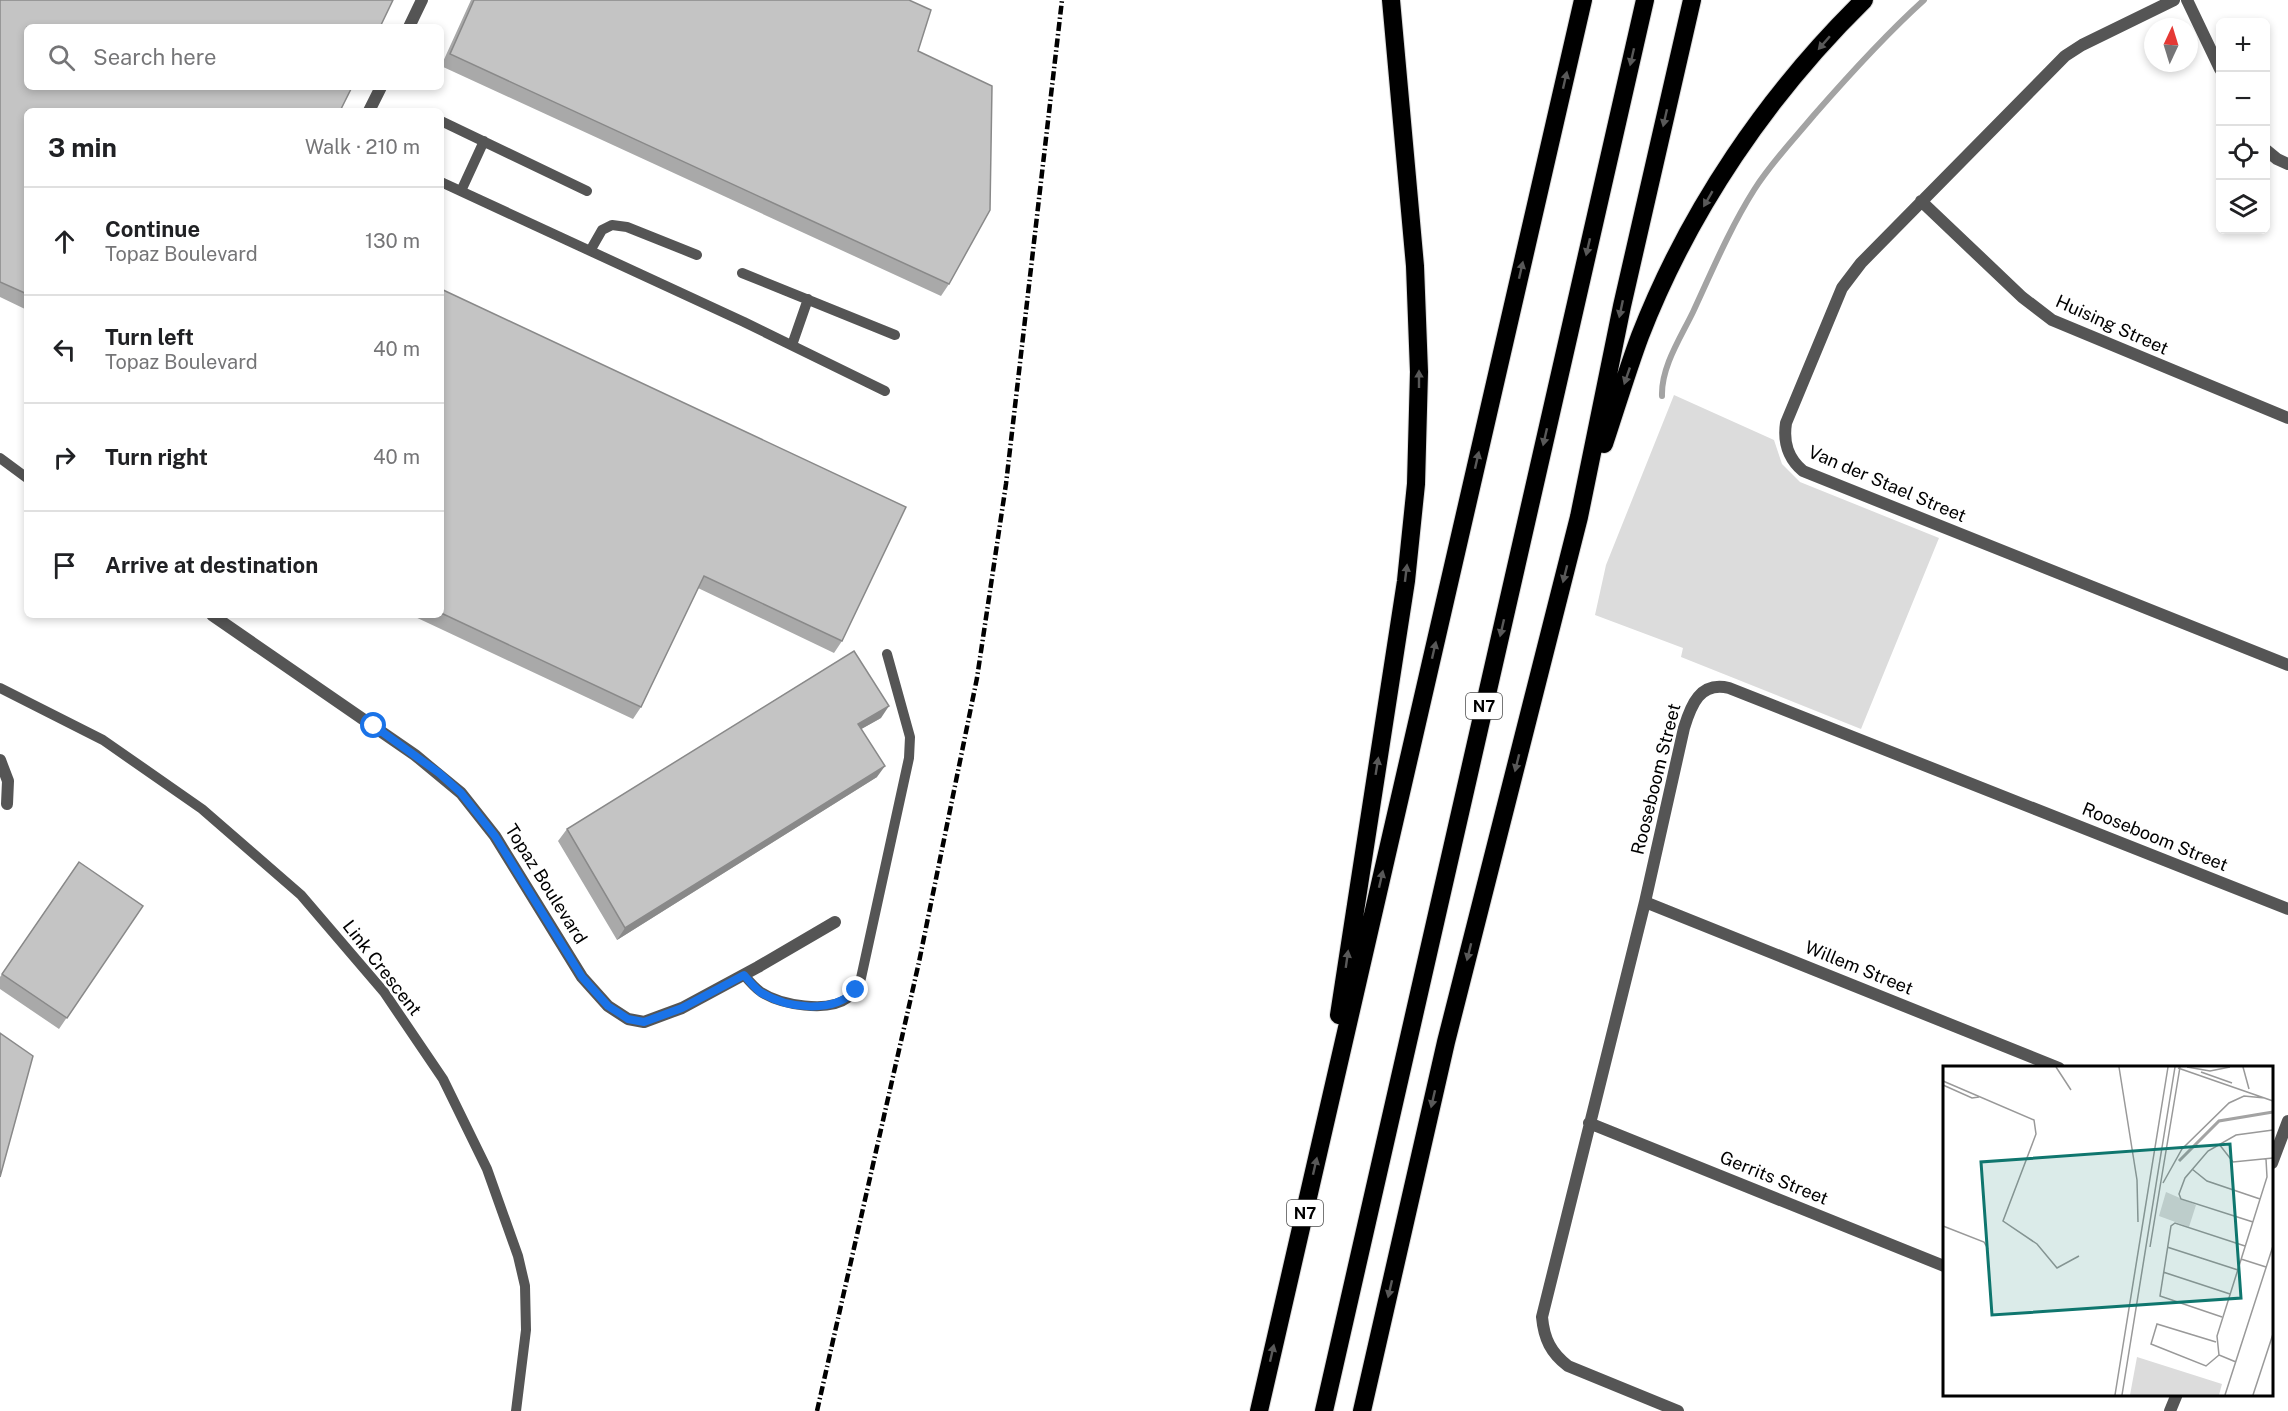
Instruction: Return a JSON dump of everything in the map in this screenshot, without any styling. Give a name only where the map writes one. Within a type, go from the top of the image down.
[{"type":"highway","points":[[1321,1141],[1406,581],[1416,484],[1419,372],[1415,266],[1391,0]]},
{"type":"highway","name":"N7","points":[[1259,1411],[1583,0]]},
{"type":"highway","name":"N7","points":[[1324,1411],[1644,0]]},
{"type":"highway","points":[[1362,1411],[1446,1042],[1579,517],[1622,306],[1692,0]]},
{"type":"highway","points":[[1579,517],[1640,336],[1685,241],[1736,154],[1771,106],[1864,0]]},
{"type":"street","points":[[410,24],[422,0]]},
{"type":"street","name":"Van der Stael Street","points":[[2174,0],[2082,45],[2065,56],[1861,263],[1842,288],[1786,423],[1784,433],[1787,451],[1794,463],[1803,471],[1825,481],[2288,665]]},
{"type":"street","points":[[2187,0],[2216,61]]},
{"type":"street","points":[[370,108],[380,90]]},
{"type":"street","points":[[2270,154],[2288,164]]},
{"type":"street","name":"Huising Street","points":[[1922,201],[2009,285],[2052,320],[2288,417]]},
{"type":"street","name":"Topaz Boulevard","points":[[216,618],[415,754],[461,793],[495,836],[582,977],[613,1010],[628,1019],[644,1022],[682,1008],[835,922]]},
{"type":"street","name":"Rooseboom Street","points":[[1678,1411],[1568,1366],[1549,1346],[1542,1317],[1691,706],[1703,692],[1723,687],[2288,909]]},
{"type":"street","points":[[0,760],[8,781],[7,804]]},
{"type":"street","name":"Willem Street","points":[[1645,902],[2054,1066]]},
{"type":"street","points":[[2273,1156],[2288,1121]]},
{"type":"street","name":"Gerrits Street","points":[[1589,1123],[1943,1266]]},
{"type":"street","points":[[2170,1411],[2177,1396]]},
{"type":"lane","points":[[444,122],[586,191]]},
{"type":"lane","points":[[461,191],[484,141]]},
{"type":"lane","points":[[444,183],[792,345],[885,391]]},
{"type":"lane","points":[[590,251],[602,230],[619,225],[697,255]]},
{"type":"lane","points":[[742,273],[895,335]]},
{"type":"lane","points":[[792,345],[808,299]]},
{"type":"lane","points":[[0,458],[24,476]]},
{"type":"lane","points":[[744,975],[755,988],[772,998],[798,1005],[820,1007],[834,1005],[848,999],[856,990],[861,978],[909,758],[910,737],[887,654]]},
{"type":"lane","name":"Link Crescent","points":[[0,688],[103,740],[202,809],[301,895],[384,992],[448,1089],[487,1168],[518,1256],[525,1286],[526,1330],[516,1411]]},
{"type":"shaded area","points":[[1674,395],[1774,440],[1782,464],[1800,482],[1939,538],[1861,729],[1681,657],[1683,648],[1595,615],[1606,565]]},
{"type":"building","points":[[0,0],[393,0],[381,24],[24,24],[24,90],[350,90],[342,108],[24,108],[24,293],[0,282]]},
{"type":"building","points":[[474,0],[909,0],[931,10],[918,51],[992,86],[990,210],[949,284],[450,54]]},
{"type":"building","points":[[444,290],[906,507],[842,641],[704,576],[641,707],[444,614]]},
{"type":"building","points":[[854,651],[889,706],[858,724],[885,766],[625,928],[567,829]]},
{"type":"building","points":[[79,862],[143,906],[67,1018],[2,974]]},
{"type":"building","points":[[0,1033],[33,1056],[0,1177]]},
{"type":"waterway","points":[[1662,396],[1668,363],[1729,234],[1754,190],[1783,151],[1840,85],[1924,0]]},
{"type":"railway","points":[[817,1411],[919,962],[977,678],[1006,484],[1062,0]]},
{"type":"route","points":[[374,726],[415,754],[461,793],[495,836],[582,977],[608,1006],[628,1019],[644,1022],[664,1016],[744,975],[762,993],[798,1005],[820,1007],[834,1005],[848,999],[856,990]]}]
